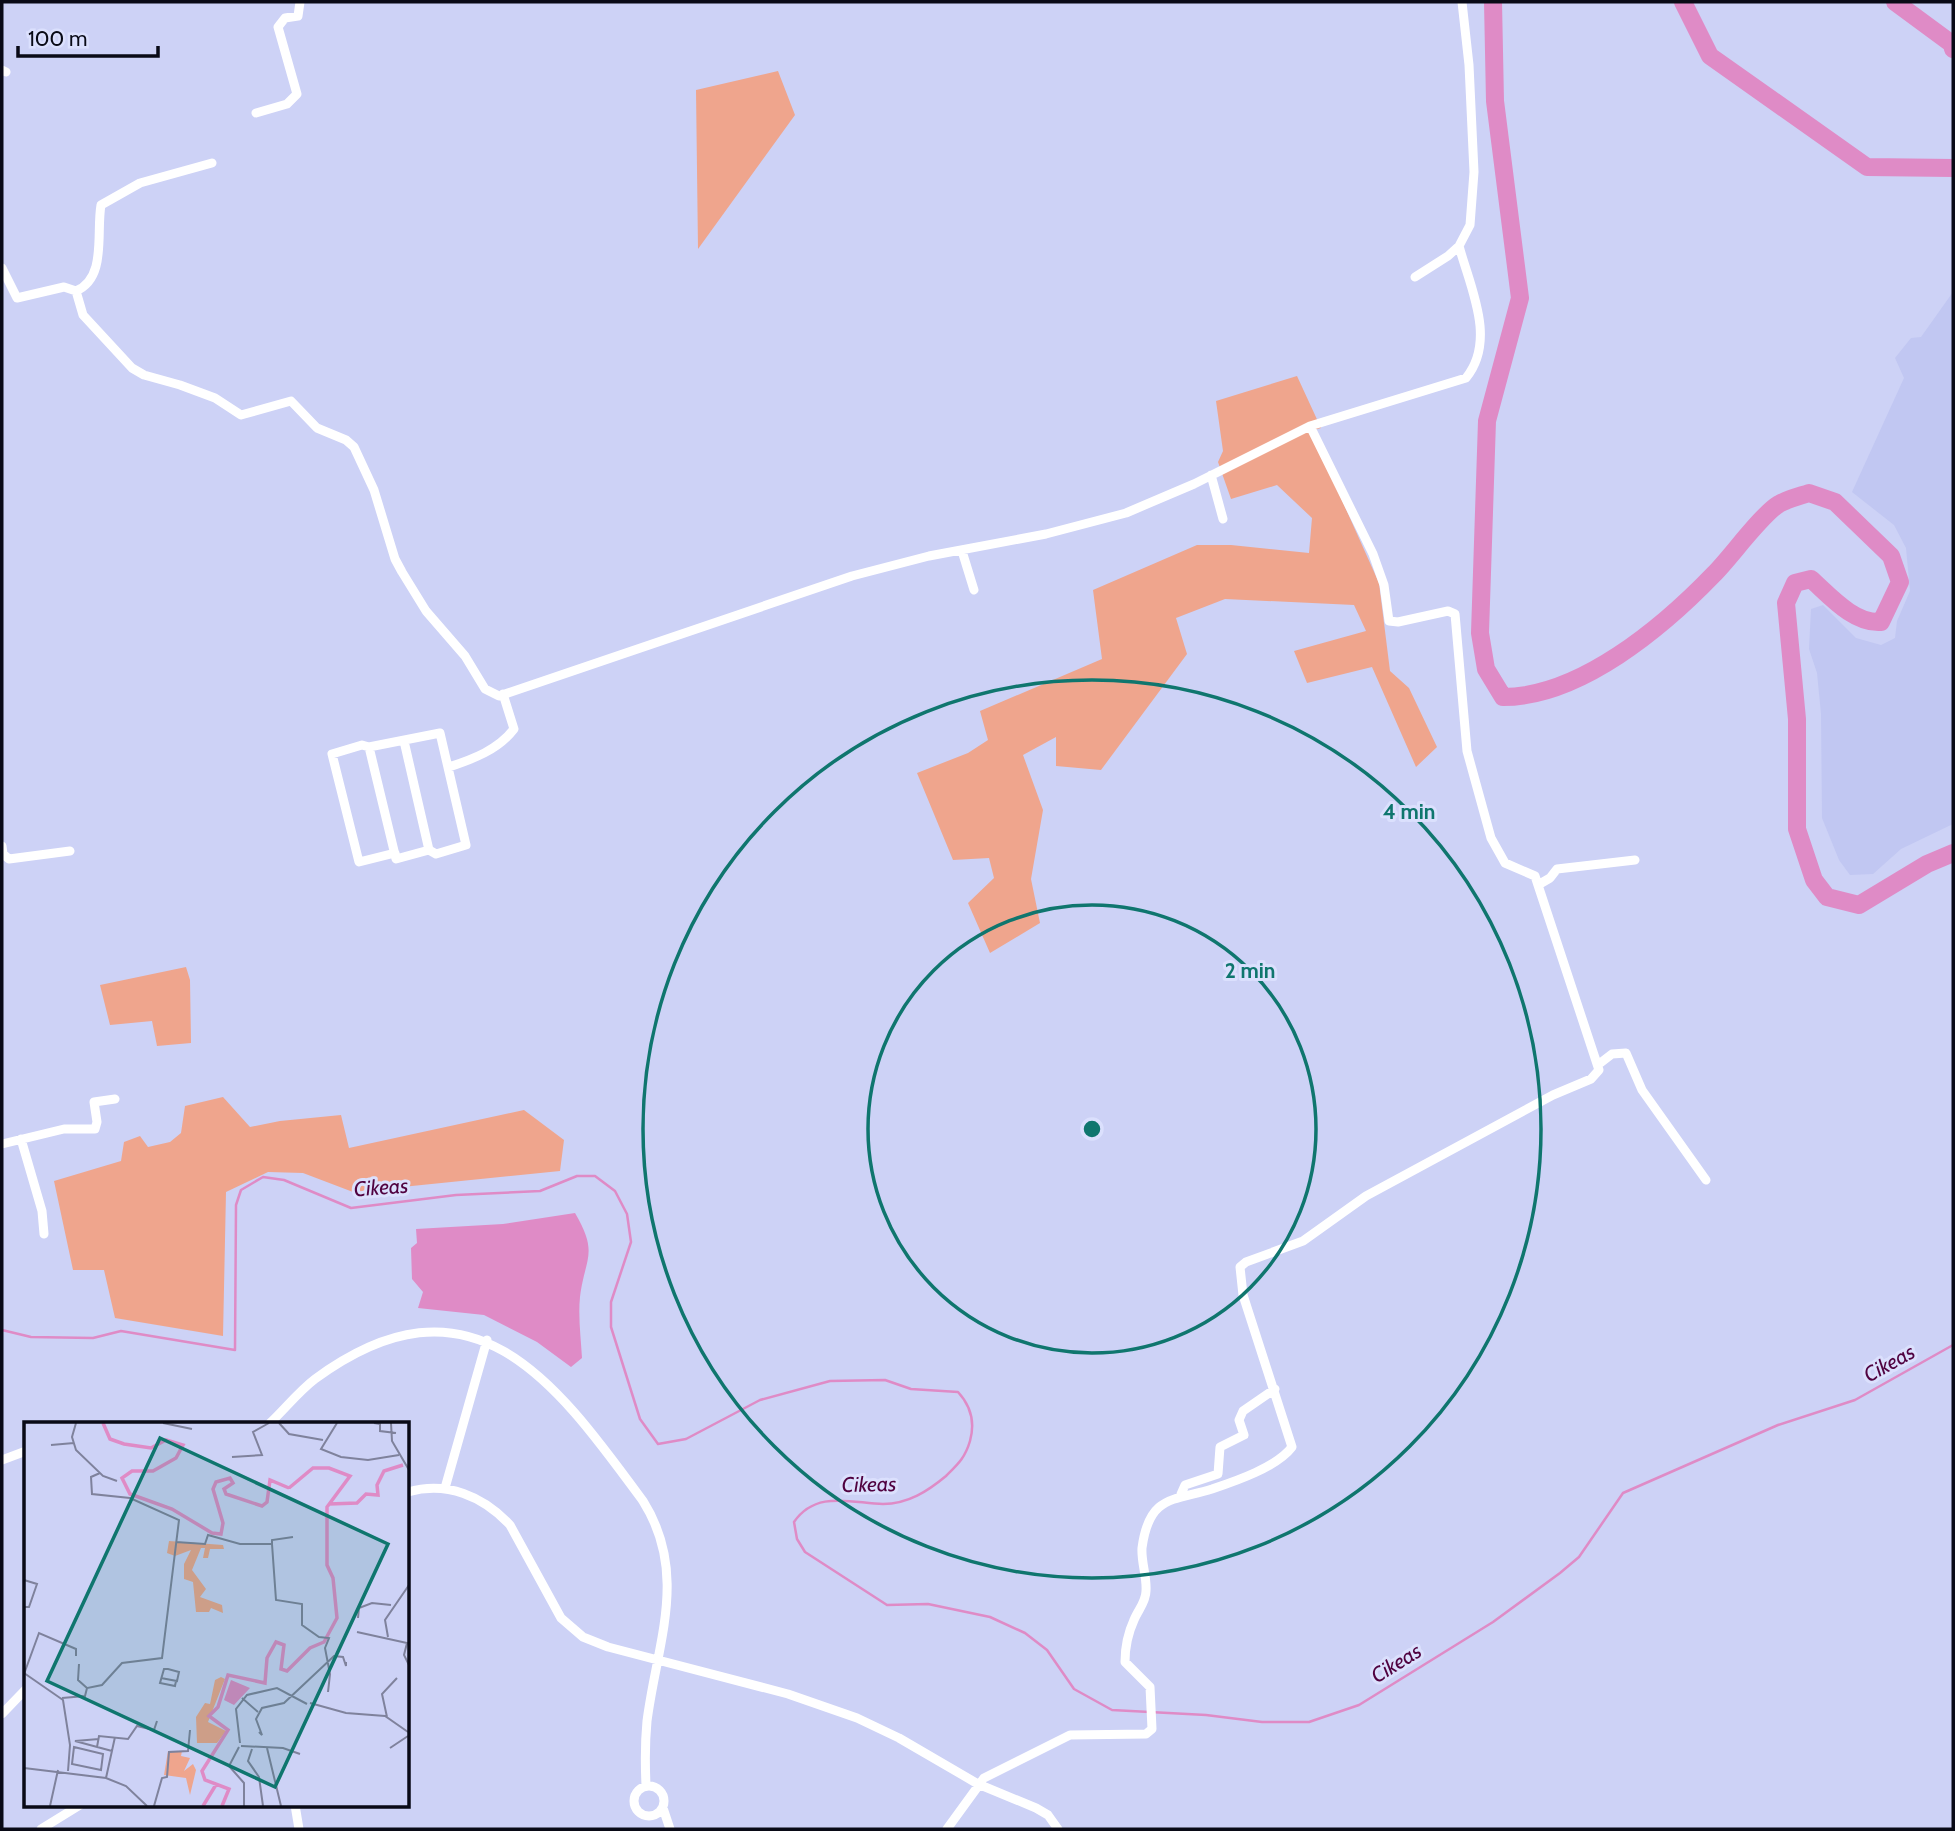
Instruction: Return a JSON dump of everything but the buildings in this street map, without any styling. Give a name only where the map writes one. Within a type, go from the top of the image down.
[{"type":"street","points":[[256,113],[287,104],[297,94],[278,27],[281,21],[300,13],[300,2]]},
{"type":"street","points":[[1415,277],[1460,246],[1470,225],[1474,172],[1469,65],[1462,2]]},
{"type":"street","points":[[2,268],[18,298],[64,287],[76,291],[86,287],[96,274],[101,205],[141,183],[212,163]]},
{"type":"street","points":[[76,291],[83,315],[132,368],[144,375],[180,384],[215,398],[241,415],[290,401],[317,428],[346,440],[364,465],[395,559],[414,592],[466,656],[485,690],[503,694],[832,582],[1126,513],[1310,426],[1466,378],[1476,366],[1481,344],[1479,318],[1460,246]]},
{"type":"street","points":[[947,1829],[978,1784],[991,1774],[1070,1735],[1146,1734],[1152,1729],[1150,1687],[1125,1662],[1134,1619],[1146,1591],[1142,1549],[1148,1525],[1160,1506],[1181,1494],[1213,1488],[1265,1468],[1288,1453],[1292,1440],[1243,1295],[1240,1267],[1246,1262],[1303,1241],[1366,1196],[1597,1074],[1599,1063],[1538,885],[1531,873],[1505,863],[1491,838],[1467,751],[1455,614],[1448,611],[1389,621],[1384,584],[1373,554],[1310,426]]},
{"type":"street","points":[[1211,475],[1223,519]]},
{"type":"street","points":[[962,551],[974,590]]},
{"type":"street","points":[[449,767],[481,756],[514,729],[503,694]]},
{"type":"street","points":[[395,853],[359,862],[332,754],[362,746],[369,747],[440,733],[466,845],[436,855],[429,850],[404,741]]},
{"type":"street","points":[[369,747],[396,859],[429,850]]},
{"type":"street","points":[[2,846],[3,854],[9,859],[70,851]]},
{"type":"street","points":[[1538,885],[1550,878],[1557,869],[1635,860]]},
{"type":"street","points":[[1599,1063],[1612,1054],[1626,1053],[1643,1090],[1706,1180]]},
{"type":"street","points":[[2,1144],[64,1129],[95,1129],[97,1122],[94,1102],[115,1099]]},
{"type":"street","points":[[22,1139],[42,1211],[44,1234]]},
{"type":"street","points":[[271,1422],[314,1380],[355,1354],[385,1342],[426,1333],[447,1333],[487,1340],[522,1361],[556,1391],[615,1463],[654,1519],[662,1539],[669,1577],[659,1660],[647,1722],[646,1785]]},
{"type":"street","points":[[445,1488],[487,1340]]},
{"type":"street","points":[[1181,1494],[1185,1485],[1217,1474],[1220,1447],[1244,1435],[1240,1420],[1242,1411],[1275,1389]]},
{"type":"street","points":[[2,1460],[24,1452]]},
{"type":"street","points":[[410,1492],[445,1488],[484,1502],[510,1525],[550,1600],[572,1630],[608,1647],[788,1694],[857,1718],[899,1738],[978,1784],[1036,1808],[1048,1815],[1058,1829]]},
{"type":"street","points":[[2,1714],[24,1691]]},
{"type":"street","points":[[663,1808],[650,1817],[641,1815],[634,1808],[633,1798],[638,1790],[646,1785],[659,1789],[663,1794],[663,1808],[670,1829]]},
{"type":"street","points":[[41,1829],[78,1806]]},
{"type":"street","points":[[295,1806],[299,1829]]},
{"type":"street","points":[[650,1817],[653,1829]]},
{"type":"shaded area","points":[[778,71],[795,115],[698,249],[696,90]]},
{"type":"shaded area","points":[[1953,292],[1953,824],[1901,849],[1873,874],[1850,875],[1839,860],[1822,818],[1821,714],[1817,673],[1809,649],[1811,609],[1823,605],[1856,638],[1881,645],[1895,638],[1897,621],[1910,591],[1906,548],[1894,525],[1852,492],[1904,378],[1895,358],[1911,338],[1921,337]]},
{"type":"shaded area","points":[[1297,376],[1321,428],[1311,431],[1379,583],[1390,671],[1409,688],[1437,747],[1416,767],[1372,667],[1307,683],[1294,651],[1366,631],[1354,605],[1225,599],[1176,618],[1187,654],[1101,770],[1056,766],[1056,737],[1023,755],[1043,810],[1031,879],[1040,923],[990,953],[968,903],[994,878],[989,858],[953,860],[917,773],[968,753],[988,740],[980,711],[1102,659],[1093,590],[1197,545],[1231,545],[1309,553],[1312,518],[1277,485],[1231,499],[1218,462],[1223,451],[1216,401]]},
{"type":"shaded area","points":[[186,967],[190,980],[191,1043],[157,1046],[152,1021],[110,1025],[100,985]]},
{"type":"shaded area","points":[[223,1097],[250,1127],[341,1115],[349,1148],[524,1110],[564,1140],[560,1171],[353,1192],[303,1173],[268,1172],[226,1192],[223,1336],[115,1318],[104,1270],[73,1270],[54,1181],[121,1161],[124,1142],[140,1136],[148,1147],[170,1142],[181,1133],[185,1106]]},
{"type":"shaded area","points":[[575,1213],[587,1238],[588,1255],[579,1305],[582,1358],[571,1367],[537,1342],[484,1315],[418,1308],[423,1292],[412,1279],[411,1248],[417,1243],[416,1229],[503,1224]]},
{"type":"waterway","points":[[1493,2],[1495,101],[1520,298],[1487,421],[1480,633],[1486,669],[1503,697],[1532,694],[1590,672],[1618,655],[1670,616],[1714,574],[1764,517],[1779,504],[1809,493],[1835,502],[1891,556],[1900,582],[1881,622],[1861,619],[1852,614],[1811,579],[1795,583],[1786,603],[1797,719],[1797,829],[1814,880],[1827,897],[1859,905],[1927,864],[1953,853]]},
{"type":"waterway","points":[[1683,2],[1710,56],[1867,167],[1953,168]]},
{"type":"waterway","points":[[1895,2],[1952,44],[1953,49]]},
{"type":"waterway","name":"Cikeas","points":[[2,1330],[31,1337],[93,1338],[121,1331],[235,1350],[236,1205],[241,1190],[263,1177],[284,1180],[351,1208],[456,1195],[540,1191],[577,1176],[595,1176],[615,1191],[627,1214],[631,1242],[611,1302],[611,1327],[640,1419],[658,1444],[686,1439],[760,1400],[830,1381],[885,1380],[911,1389],[958,1392],[969,1409],[972,1428],[966,1452],[954,1468],[925,1491],[901,1502],[883,1504],[835,1501],[813,1506],[794,1522],[797,1539],[805,1552],[887,1605],[928,1604],[990,1617],[1025,1633],[1047,1650],[1074,1689],[1112,1710],[1206,1715],[1262,1722],[1309,1722],[1359,1705],[1493,1622],[1560,1573],[1579,1557],[1623,1493],[1778,1425],[1855,1400],[1953,1345]]}]
